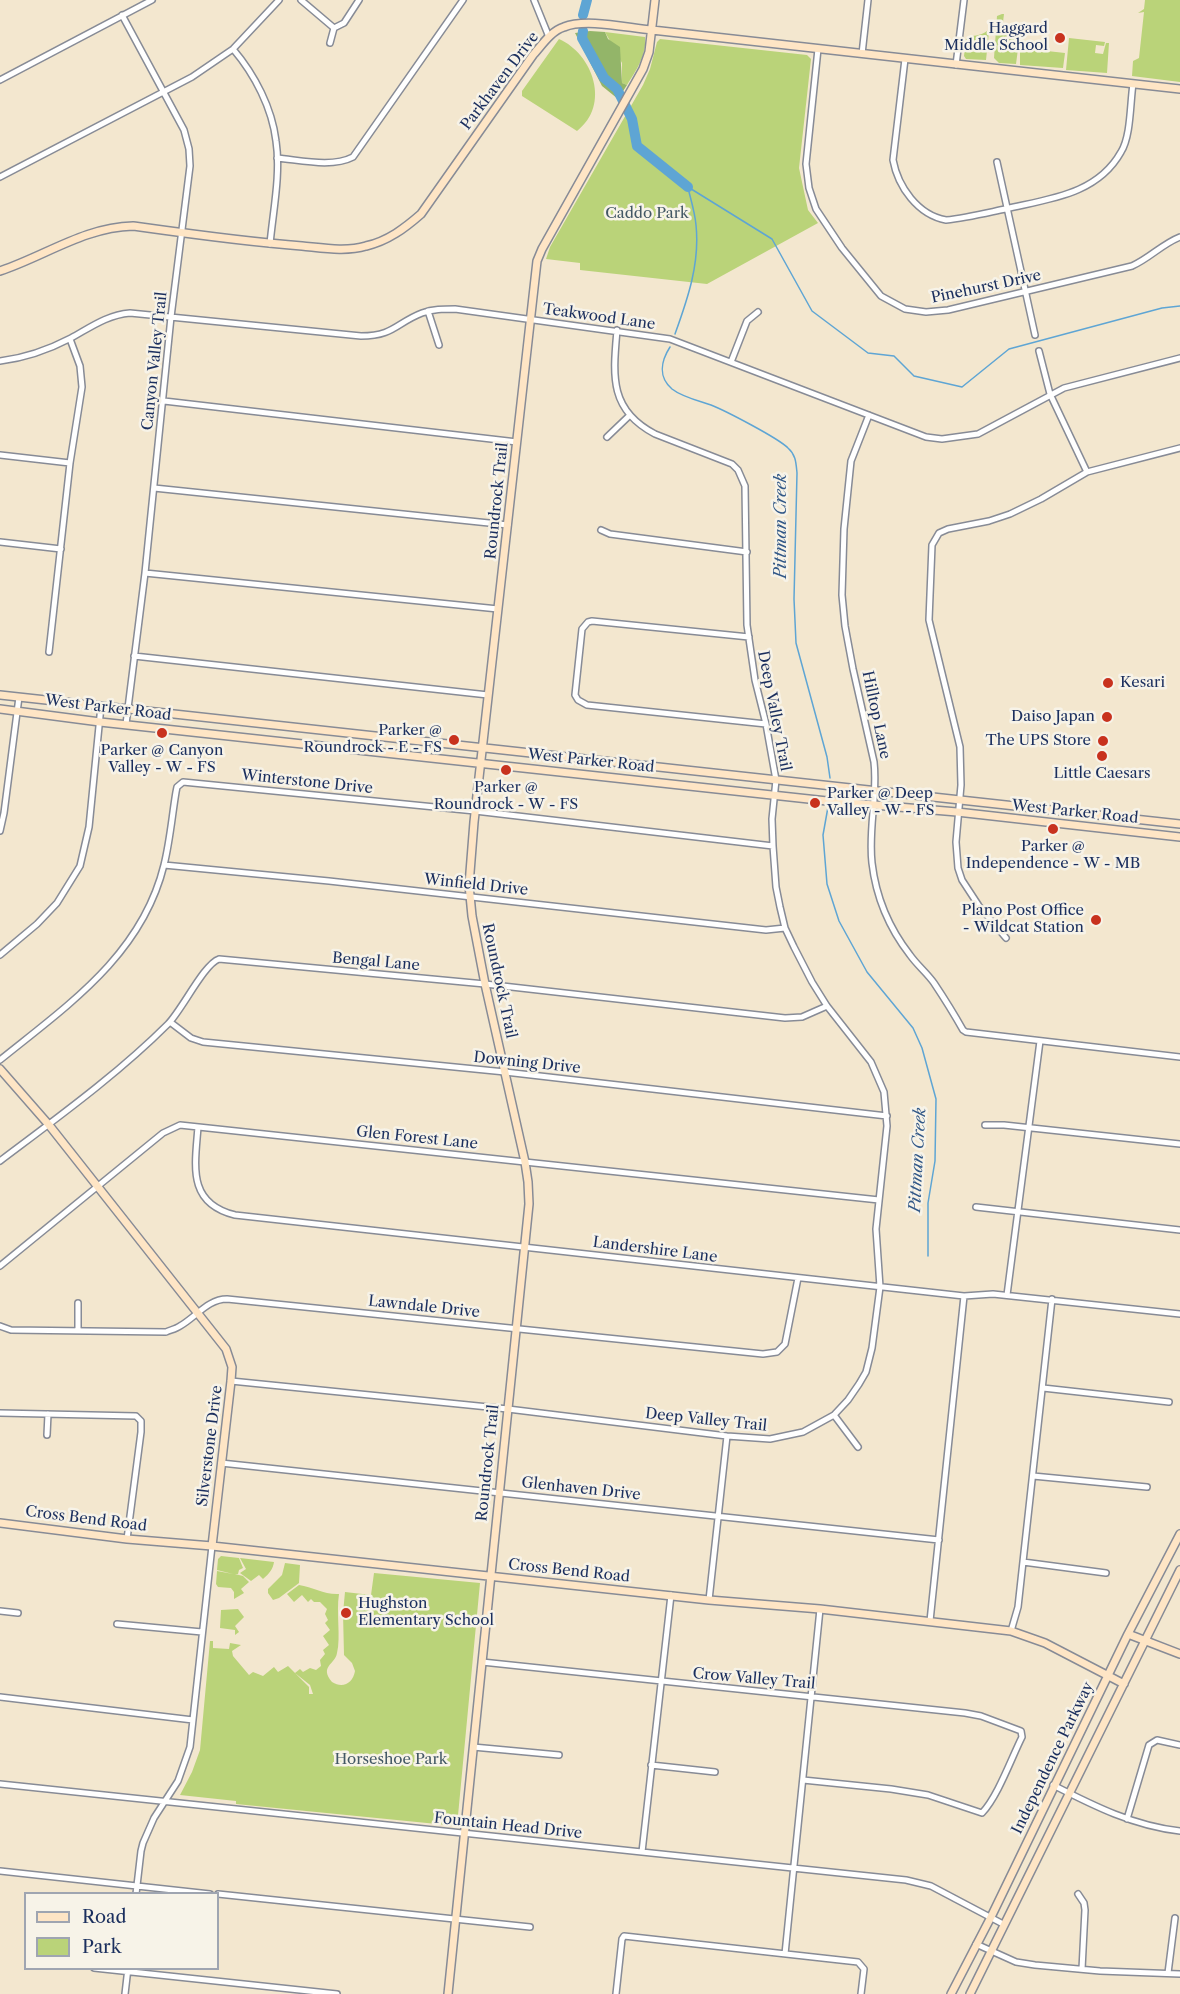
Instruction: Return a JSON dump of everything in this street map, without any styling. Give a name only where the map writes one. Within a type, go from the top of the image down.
[{"type":"street","points":[[0,80],[152,0]]},
{"type":"street","points":[[0,177],[192,77],[233,49],[279,0]]},
{"type":"street","points":[[301,0],[334,28]]},
{"type":"street","points":[[330,43],[334,28],[344,23],[359,0]]},
{"type":"street","points":[[277,158],[340,162],[353,157],[464,0]]},
{"type":"street","points":[[534,0],[549,37]]},
{"type":"street","name":"Roundrock Trail","points":[[447,1994],[529,1204],[525,1162],[485,984],[470,896],[475,811],[537,261],[643,69],[649,52],[655,0]]},
{"type":"street","points":[[862,54],[868,0]]},
{"type":"street","points":[[956,65],[964,0]]},
{"type":"street","name":"Canyon Valley Trail","points":[[122,15],[184,130],[189,149],[190,166],[126,724]]},
{"type":"street","name":"Parkhaven Drive","points":[[0,271],[112,226],[133,226],[270,244],[335,249],[366,247],[395,235],[421,214],[533,54],[562,27],[575,24],[652,30],[1180,89]]},
{"type":"street","points":[[233,49],[248,69],[267,106],[276,142],[277,158],[270,244]]},
{"type":"street","name":"Pinehurst Drive","points":[[818,49],[806,164],[808,188],[820,219],[880,296],[896,305],[905,309],[926,312],[948,310],[1132,266],[1180,237]]},
{"type":"street","points":[[905,59],[893,160],[896,176],[905,190],[925,211],[935,218],[946,220],[1060,198],[1092,184],[1108,170],[1122,151],[1128,127],[1133,84]]},
{"type":"street","points":[[997,162],[1035,335]]},
{"type":"street","name":"Teakwood Lane","points":[[0,361],[26,358],[70,339],[108,317],[118,314],[130,313],[376,336],[391,331],[411,318],[428,311],[455,309],[670,339],[926,437],[942,439],[978,434],[1050,394],[1074,384],[1180,358]]},
{"type":"street","points":[[428,311],[439,345]]},
{"type":"street","points":[[731,362],[747,321],[758,312]]},
{"type":"street","name":"Deep Valley Trail","points":[[231,1381],[508,1409],[754,1439],[782,1438],[803,1432],[834,1415],[854,1392],[866,1372],[872,1348],[880,1287],[876,1229],[887,1116],[882,1084],[871,1062],[827,1006],[802,965],[785,928],[776,887],[773,846],[772,819],[776,780],[755,680],[746,606],[745,486],[738,470],[732,464],[655,434],[645,429],[630,415],[619,400],[616,388],[617,330]]},
{"type":"street","points":[[49,652],[82,375],[77,354],[70,339]]},
{"type":"street","points":[[1039,351],[1050,394],[1087,472]]},
{"type":"street","points":[[164,401],[517,441]]},
{"type":"street","points":[[607,436],[630,415]]},
{"type":"street","name":"Hilltop Lane","points":[[869,415],[851,461],[844,529],[842,595],[853,669],[874,762],[871,859],[878,895],[888,921],[908,953],[932,981],[966,1032],[1180,1057]]},
{"type":"street","points":[[1006,938],[979,906],[962,880],[956,856],[961,777],[960,747],[928,620],[932,545],[939,533],[1010,514],[1087,472],[1180,448]]},
{"type":"street","points":[[0,455],[70,463]]},
{"type":"street","points":[[154,488],[508,525]]},
{"type":"street","points":[[601,530],[610,534],[747,552]]},
{"type":"street","points":[[0,542],[61,549]]},
{"type":"street","points":[[145,573],[498,609]]},
{"type":"street","points":[[749,637],[588,622],[582,629],[576,695],[578,700],[587,705],[766,724]]},
{"type":"street","points":[[134,656],[488,695]]},
{"type":"street","name":"West Parker Road","points":[[0,695],[1180,824]]},
{"type":"street","points":[[0,831],[6,803],[19,697]]},
{"type":"street","points":[[0,955],[37,924],[57,903],[80,866],[89,827],[101,706]]},
{"type":"street","name":"West Parker Road","points":[[0,709],[100,722],[1180,837]]},
{"type":"street","name":"Winterstone Drive","points":[[0,1060],[69,1004],[107,969],[129,940],[140,923],[158,884],[164,865],[177,787],[183,782],[475,811],[773,846]]},
{"type":"street","points":[[1030,821],[1032,808]]},
{"type":"street","points":[[1101,829],[1103,816]]},
{"type":"street","name":"Winfield Drive","points":[[164,865],[470,896],[766,930],[785,928]]},
{"type":"street","name":"Bengal Lane","points":[[0,1161],[49,1125],[129,1060],[170,1022],[188,999],[209,965],[219,959],[485,984],[785,1018],[802,1017],[827,1006]]},
{"type":"street","name":"Downing Drive","points":[[170,1022],[191,1038],[203,1042],[505,1072],[887,1116]]},
{"type":"street","points":[[1008,1295],[1040,1041]]},
{"type":"street","name":"Silverstone Drive","points":[[0,1069],[49,1125],[226,1348],[232,1368],[190,1748],[178,1781],[154,1818],[143,1843],[136,1892]]},
{"type":"street","name":"Glen Forest Lane","points":[[0,1266],[172,1127],[180,1125],[879,1200]]},
{"type":"street","points":[[985,1125],[1180,1143]]},
{"type":"street","name":"Landershire Lane","points":[[198,1127],[196,1171],[198,1185],[209,1203],[224,1212],[235,1215],[964,1296],[1008,1295],[1180,1314]]},
{"type":"street","points":[[976,1207],[1180,1230]]},
{"type":"street","name":"Lawndale Drive","points":[[0,1326],[11,1330],[166,1332],[179,1327],[214,1302],[227,1299],[755,1354],[771,1353],[782,1349],[787,1340],[798,1278]]},
{"type":"street","points":[[930,1621],[964,1296]]},
{"type":"street","points":[[1011,1631],[1018,1607],[1052,1299]]},
{"type":"street","points":[[78,1302],[78,1330]]},
{"type":"street","points":[[1043,1388],[1169,1402]]},
{"type":"street","points":[[0,1413],[129,1415],[141,1420],[127,1539]]},
{"type":"street","points":[[47,1435],[48,1414]]},
{"type":"street","points":[[834,1415],[858,1448]]},
{"type":"street","points":[[709,1600],[727,1436]]},
{"type":"street","name":"Glenhaven Drive","points":[[221,1463],[939,1540]]},
{"type":"street","points":[[1033,1476],[1147,1487]]},
{"type":"street","name":"Cross Bend Road","points":[[0,1522],[127,1539],[212,1546],[709,1600],[820,1609],[1011,1631],[1045,1643],[1124,1684]]},
{"type":"street","name":"Independence Parkway","points":[[951,1994],[991,1917],[1128,1634],[1180,1534]]},
{"type":"street","points":[[1023,1562],[1107,1573]]},
{"type":"street","name":"Independence Parkway","points":[[969,1994],[1180,1570]]},
{"type":"street","points":[[642,1852],[671,1596]]},
{"type":"street","points":[[785,1954],[820,1609]]},
{"type":"street","points":[[0,1611],[18,1613]]},
{"type":"street","points":[[117,1624],[202,1632]]},
{"type":"street","points":[[1128,1634],[1180,1654]]},
{"type":"street","name":"Crow Valley Trail","points":[[482,1662],[965,1713],[981,1716],[1021,1731],[1022,1737],[988,1807],[982,1813],[928,1795],[803,1780]]},
{"type":"street","points":[[0,1697],[193,1720]]},
{"type":"street","points":[[1127,1819],[1149,1746],[1157,1740],[1180,1745]]},
{"type":"street","points":[[473,1747],[559,1755]]},
{"type":"street","points":[[651,1765],[715,1772]]},
{"type":"street","name":"Fountain Head Drive","points":[[0,1784],[914,1881],[931,1886],[1004,1924]]},
{"type":"street","points":[[1053,1785],[1127,1819],[1180,1831]]},
{"type":"street","points":[[0,1871],[200,1892]]},
{"type":"street","points":[[219,1894],[530,1927]]},
{"type":"street","points":[[1078,1894],[1084,1904],[1082,1969]]},
{"type":"street","points":[[1168,1973],[1175,1918]]},
{"type":"street","points":[[616,1994],[624,1936],[858,1962],[863,1966],[861,1994]]},
{"type":"street","points":[[976,1944],[1016,1962],[1082,1969],[1180,1974]]},
{"type":"street","points":[[125,1994],[128,1971],[337,1994]]},
{"type":"green space","points":[[1145,0],[1180,0],[1180,82],[1132,76],[1133,61],[1139,58],[1144,12],[1138,13],[1144,9]]},
{"type":"green space","points":[[1004,14],[1002,30],[1019,31],[1020,34],[1016,64],[999,63],[994,58],[997,16]]},
{"type":"green space","points":[[605,32],[645,37],[643,56],[627,85],[622,83],[622,63]]},
{"type":"green space","points":[[605,32],[608,39],[620,47],[622,83],[627,85],[618,99],[602,86],[575,33]]},
{"type":"green space","points":[[989,32],[986,60],[966,59],[964,56],[966,39]]},
{"type":"green space","points":[[1069,38],[1105,42],[1104,46],[1096,45],[1095,53],[1103,54],[1106,43],[1109,43],[1107,73],[1066,70]]},
{"type":"green space","points":[[559,39],[581,56],[594,81],[593,108],[587,120],[577,131],[522,96],[522,91]]},
{"type":"green space","name":"Caddo Park","points":[[660,39],[807,55],[811,59],[799,168],[808,210],[818,223],[707,284],[580,270],[580,263],[546,259],[550,247],[643,85]]},
{"type":"green space","points":[[1020,48],[1065,53],[1063,68],[1020,65]]},
{"type":"green space","points":[[221,1556],[239,1558],[243,1568],[235,1574],[243,1576],[249,1582],[241,1589],[244,1593],[234,1599],[234,1592],[231,1588],[218,1587],[216,1584],[217,1571],[233,1574],[217,1570],[218,1559]]},
{"type":"green space","points":[[240,1558],[274,1562],[273,1567],[263,1579],[259,1575],[251,1581],[240,1573],[246,1569]]},
{"type":"green space","points":[[285,1563],[300,1565],[299,1583],[273,1600],[268,1589],[282,1575]]},
{"type":"green space","name":"Horseshoe Park","points":[[374,1573],[480,1583],[457,1826],[236,1804],[236,1801],[180,1795],[200,1750],[210,1641],[213,1641],[213,1648],[229,1649],[230,1643],[241,1645],[232,1651],[233,1656],[249,1675],[253,1672],[263,1676],[274,1667],[278,1672],[288,1666],[295,1673],[300,1669],[303,1672],[310,1668],[316,1670],[321,1666],[320,1660],[325,1654],[323,1650],[329,1645],[323,1636],[330,1630],[325,1623],[328,1620],[325,1614],[327,1609],[320,1602],[314,1602],[311,1599],[308,1602],[302,1595],[294,1602],[287,1594],[299,1585],[339,1594],[338,1647],[336,1657],[327,1672],[332,1682],[344,1685],[350,1682],[355,1671],[352,1663],[344,1655],[345,1592],[371,1595]],"holes":[[[295,1673],[310,1685],[313,1694],[309,1694],[309,1687]]]},
{"type":"green space","points":[[238,1609],[244,1617],[235,1626],[239,1632],[235,1635],[235,1630],[220,1628],[221,1610]]},
{"type":"waterway","name":"Pittman Creek","points":[[583,15],[587,0]]},
{"type":"waterway","name":"Pittman Creek","points":[[583,31],[582,38],[604,78],[617,89],[632,119],[637,146],[688,187]]},
{"type":"waterway","points":[[688,187],[772,239],[812,311],[868,353],[894,356],[914,376],[962,387],[1009,349],[1162,308],[1180,306]]},
{"type":"waterway","name":"Pittman Creek","points":[[675,334],[695,267],[697,239],[688,188]]},
{"type":"waterway","name":"Pittman Creek","points":[[670,347],[662,369],[672,389],[751,425],[782,444],[794,456],[797,473],[794,599],[796,643],[827,757],[830,778]]},
{"type":"waterway","name":"Pittman Creek","points":[[828,807],[823,835],[827,884],[839,921],[867,972],[913,1028],[922,1048],[936,1099],[935,1161],[928,1203],[928,1256]]},
{"type":"place","name":"Haggard Middle School","points":[[1060,38]]},
{"type":"place","name":"Kesari","points":[[1108,683]]},
{"type":"place","name":"Daiso Japan","points":[[1107,717]]},
{"type":"place","name":"Parker @ Canyon Valley - W - FS","points":[[162,733]]},
{"type":"place","name":"Parker @ Roundrock - E - FS","points":[[454,740]]},
{"type":"place","name":"The UPS Store","points":[[1103,741]]},
{"type":"place","name":"Little Caesars","points":[[1102,756]]},
{"type":"place","name":"Parker @ Roundrock - W - FS","points":[[506,770]]},
{"type":"place","name":"Parker @ Deep Valley - W - FS","points":[[815,803]]},
{"type":"place","name":"Parker @ Independence - W - MB","points":[[1053,829]]},
{"type":"place","name":"Plano Post Office - Wildcat Station","points":[[1096,920]]},
{"type":"place","name":"Hughston Elementary School","points":[[346,1613]]}]
